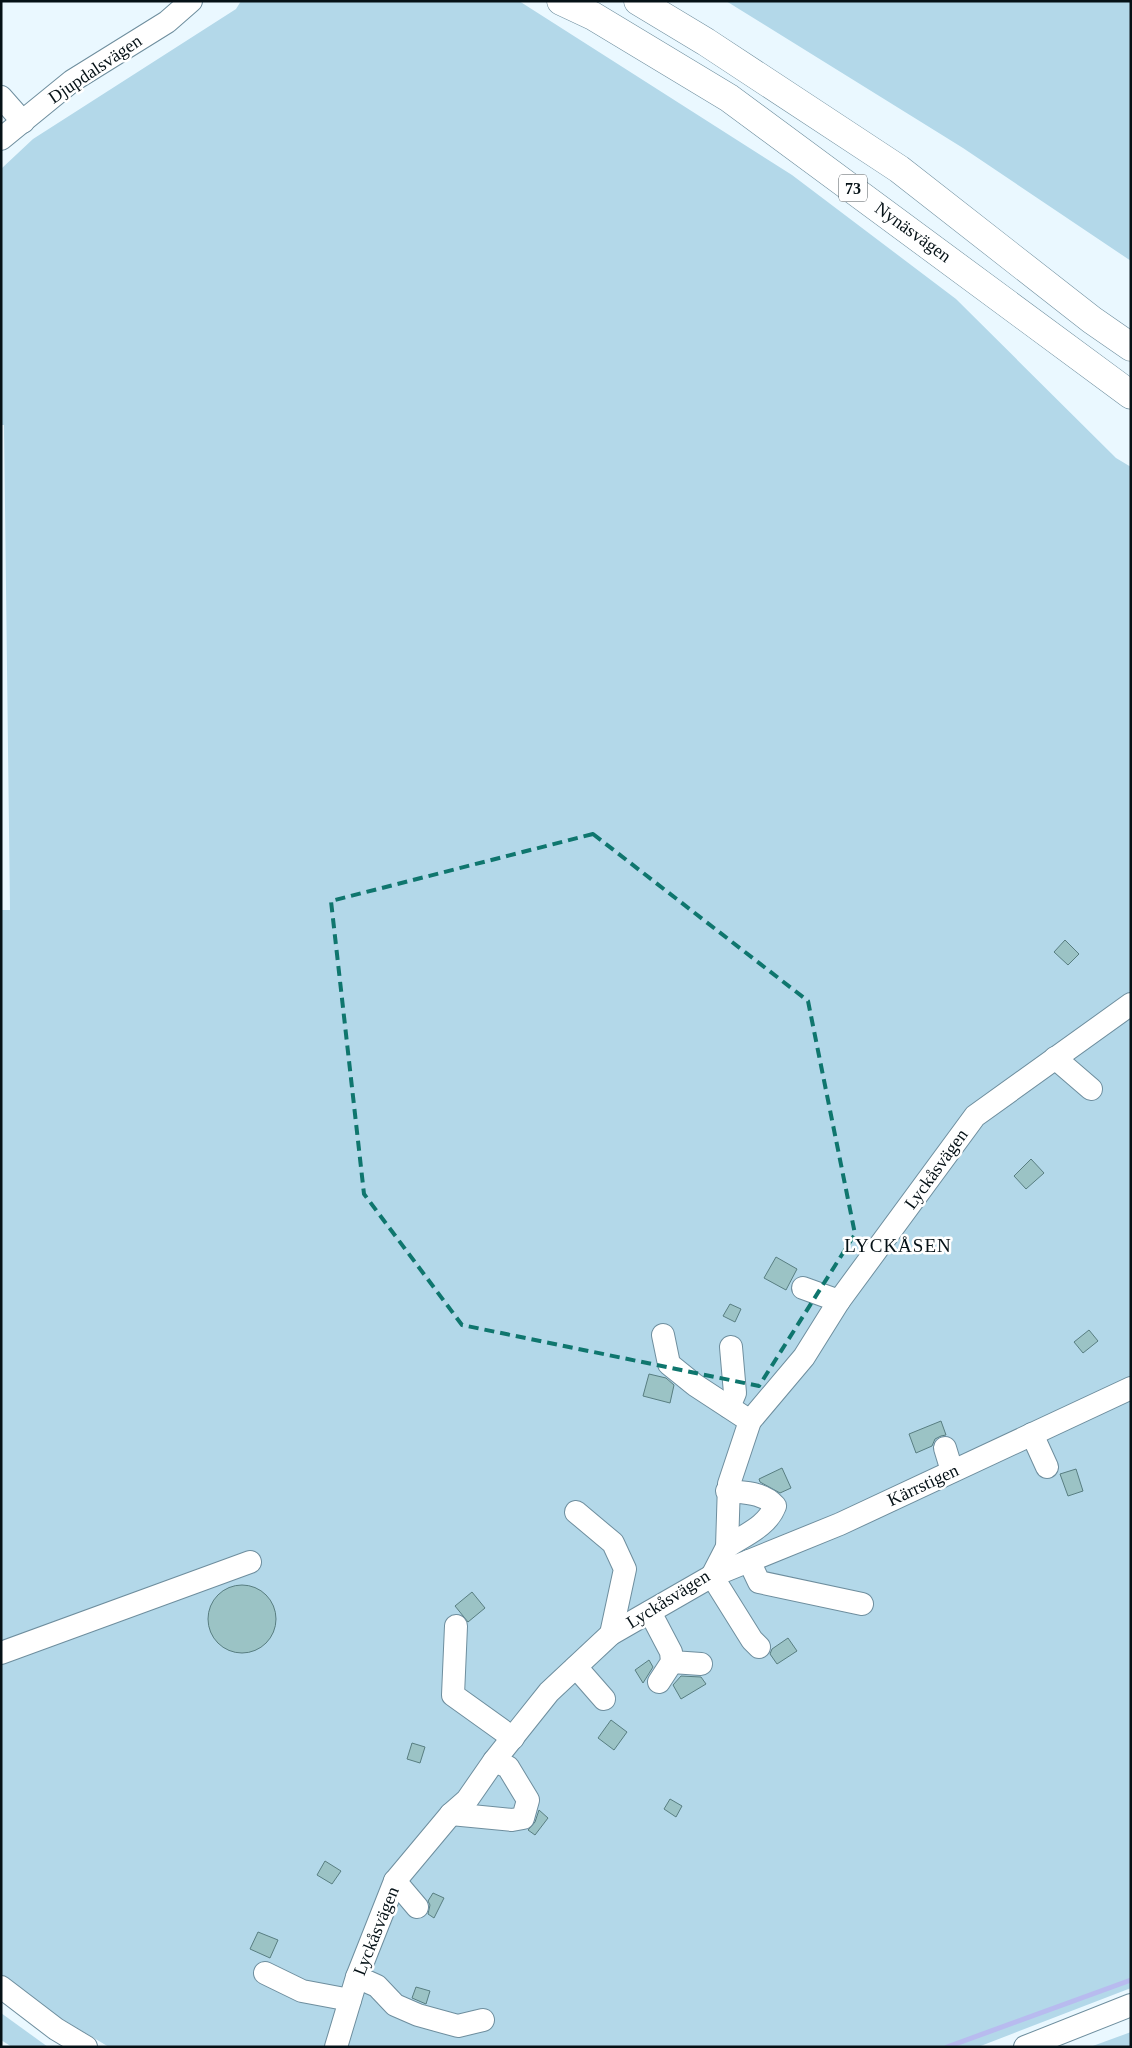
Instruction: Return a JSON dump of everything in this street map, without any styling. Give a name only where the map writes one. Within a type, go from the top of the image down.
[{"type":"highway","name":"Nynäsvägen","points":[[561,1],[593,16],[730,98],[1131,395]]},
{"type":"highway","name":"73","points":[[638,1],[706,42],[899,169],[1092,320],[1131,347]]},
{"type":"street","name":"Djupdalsvägen","points":[[1,140],[72,81],[167,22],[191,1]]},
{"type":"street","points":[[1,97],[22,122]]},
{"type":"street","name":"Lyckåsvägen","points":[[336,2047],[357,1977],[395,1881],[451,1814],[467,1800],[494,1761],[549,1692],[576,1666],[611,1634],[712,1576],[727,1547],[727,1491],[750,1421],[804,1356],[839,1301],[975,1116],[1131,1004]]},
{"type":"street","points":[[1055,1058],[1091,1088]]},
{"type":"street","points":[[803,1288],[839,1301]]},
{"type":"street","points":[[663,1336],[670,1364],[695,1385],[750,1421]]},
{"type":"street","points":[[729,1407],[735,1393],[731,1347]]},
{"type":"street","name":"Kärrstigen","points":[[712,1576],[840,1524],[1131,1388]]},
{"type":"street","points":[[1032,1434],[1047,1467]]},
{"type":"street","points":[[946,1448],[952,1471]]},
{"type":"street","points":[[727,1491],[758,1494],[775,1506],[771,1517],[763,1524],[727,1547]]},
{"type":"street","points":[[576,1512],[613,1543],[625,1569],[611,1634]]},
{"type":"street","points":[[749,1561],[759,1582],[862,1604]]},
{"type":"street","points":[[1,1653],[250,1562]]},
{"type":"street","points":[[712,1576],[752,1640],[759,1647]]},
{"type":"street","points":[[650,1612],[671,1652],[672,1662],[659,1682]]},
{"type":"street","points":[[456,1626],[453,1695],[513,1738]]},
{"type":"street","points":[[672,1662],[701,1664]]},
{"type":"street","points":[[576,1666],[604,1699]]},
{"type":"street","points":[[451,1814],[512,1820],[524,1818],[528,1800],[508,1767],[494,1761]]},
{"type":"street","points":[[395,1881],[416,1907]]},
{"type":"street","points":[[265,1973],[302,1991],[350,2000]]},
{"type":"street","points":[[357,1977],[377,1986],[395,2005],[418,2015],[458,2026],[483,2020]]},
{"type":"street","points":[[1,1987],[56,2029],[86,2047]]},
{"type":"street","points":[[1025,2047],[1131,2006]]},
{"type":"highlighted area","points":[[593,834],[808,1001],[855,1234],[759,1386],[462,1325],[364,1194],[331,901]]},
{"type":"shaded area","points":[[241,1],[519,1],[792,175],[956,299],[1116,458],[1131,467],[1131,1988],[978,2047],[109,2047],[50,2012],[1,1977],[1,910],[10,910],[4,425],[1,425],[1,169],[33,139],[236,9]]},
{"type":"shaded area","points":[[726,1],[1131,1],[1131,261],[963,148]]},
{"type":"shaded area","points":[[1,2013],[48,2047],[12,2047],[1,2040]]},
{"type":"shaded area","points":[[1131,2032],[1131,2047],[1090,2047]]},
{"type":"building","points":[[1065,940],[1079,954],[1068,965],[1054,952]]},
{"type":"building","points":[[1031,1159],[1044,1173],[1026,1189],[1014,1176]]},
{"type":"building","points":[[776,1257],[797,1269],[786,1290],[764,1278]]},
{"type":"building","points":[[730,1304],[741,1309],[735,1322],[723,1316]]},
{"type":"building","points":[[1089,1330],[1098,1341],[1083,1353],[1074,1342]]},
{"type":"building","points":[[649,1374],[666,1378],[674,1385],[670,1403],[643,1396]]},
{"type":"building","points":[[941,1421],[946,1435],[935,1439],[932,1446],[916,1453],[909,1434]]},
{"type":"building","points":[[782,1468],[791,1488],[780,1493],[760,1482],[759,1479]]},
{"type":"building","points":[[1076,1469],[1083,1491],[1068,1496],[1060,1474]]},
{"type":"building","points":[[242,1585],[255,1588],[266,1595],[273,1606],[276,1619],[273,1632],[266,1643],[255,1650],[242,1653],[229,1650],[218,1643],[211,1632],[208,1619],[211,1606],[218,1595],[229,1588]]},
{"type":"building","points":[[472,1592],[485,1608],[468,1622],[455,1606]]},
{"type":"building","points":[[788,1638],[797,1651],[777,1664],[770,1654],[772,1649]]},
{"type":"building","points":[[649,1660],[653,1667],[643,1683],[635,1670]]},
{"type":"building","points":[[681,1676],[701,1677],[706,1684],[681,1699],[673,1685]]},
{"type":"building","points":[[611,1720],[627,1732],[614,1750],[598,1738]]},
{"type":"building","points":[[412,1743],[425,1747],[420,1763],[407,1759]]},
{"type":"building","points":[[670,1799],[682,1806],[676,1817],[664,1809]]},
{"type":"building","points":[[539,1810],[548,1818],[535,1835],[528,1830],[535,1822]]},
{"type":"building","points":[[325,1861],[341,1871],[332,1884],[317,1875]]},
{"type":"building","points":[[433,1893],[444,1898],[434,1918],[428,1914],[430,1905],[428,1901]]},
{"type":"building","points":[[258,1932],[278,1940],[270,1958],[250,1949]]},
{"type":"building","points":[[416,1987],[430,1991],[426,2004],[412,1998]]},
{"type":"waterway","points":[[947,2047],[1131,1980]]},
{"type":"district","name":"LYCKÅSEN","points":[[898,1245]]}]
